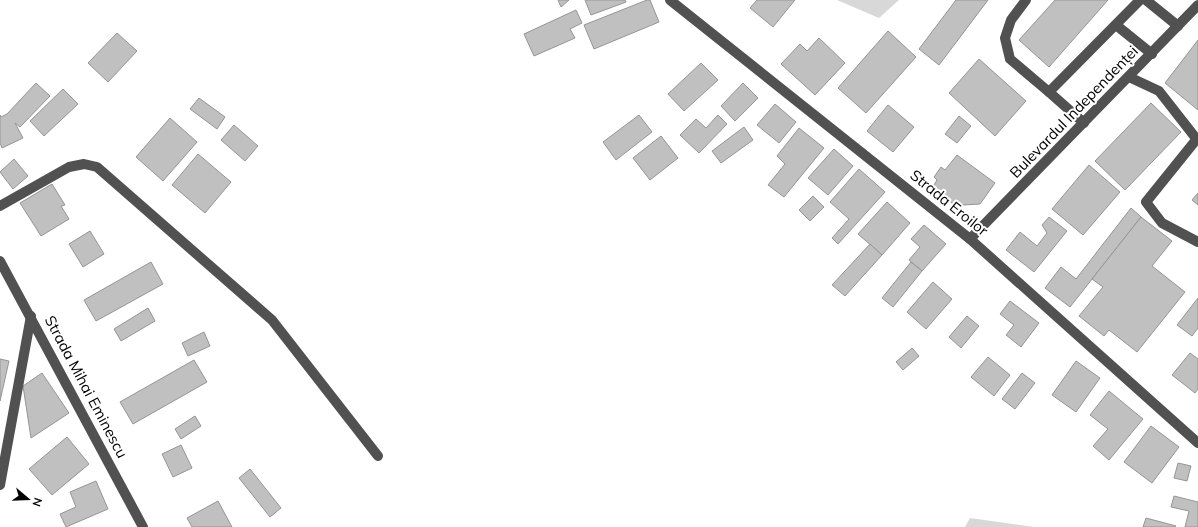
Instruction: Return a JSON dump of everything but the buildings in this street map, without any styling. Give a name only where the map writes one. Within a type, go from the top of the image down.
[{"type":"street","name":"Strada Eroilor","points":[[670,0],[970,239],[1198,443]]},
{"type":"street","points":[[1026,0],[1011,20],[1005,38],[1010,59],[1084,123]]},
{"type":"street","points":[[1049,92],[1140,0]]},
{"type":"street","points":[[1146,0],[1178,26]]},
{"type":"street","name":"Bulevardul Independenței","points":[[970,239],[1197,7]]},
{"type":"street","points":[[1116,25],[1152,54]]},
{"type":"street","points":[[1129,77],[1159,91],[1197,140],[1146,202],[1162,223],[1198,242]]},
{"type":"street","points":[[0,206],[69,167],[84,164],[97,166],[272,320],[378,456]]},
{"type":"street","name":"Strada Mihai Eminescu","points":[[0,261],[31,316],[143,527]]},
{"type":"street","points":[[0,485],[31,316]]},
{"type":"shaded area","points":[[837,0],[899,0],[879,18]]},
{"type":"shaded area","points":[[970,518],[1034,527],[965,527]]}]
